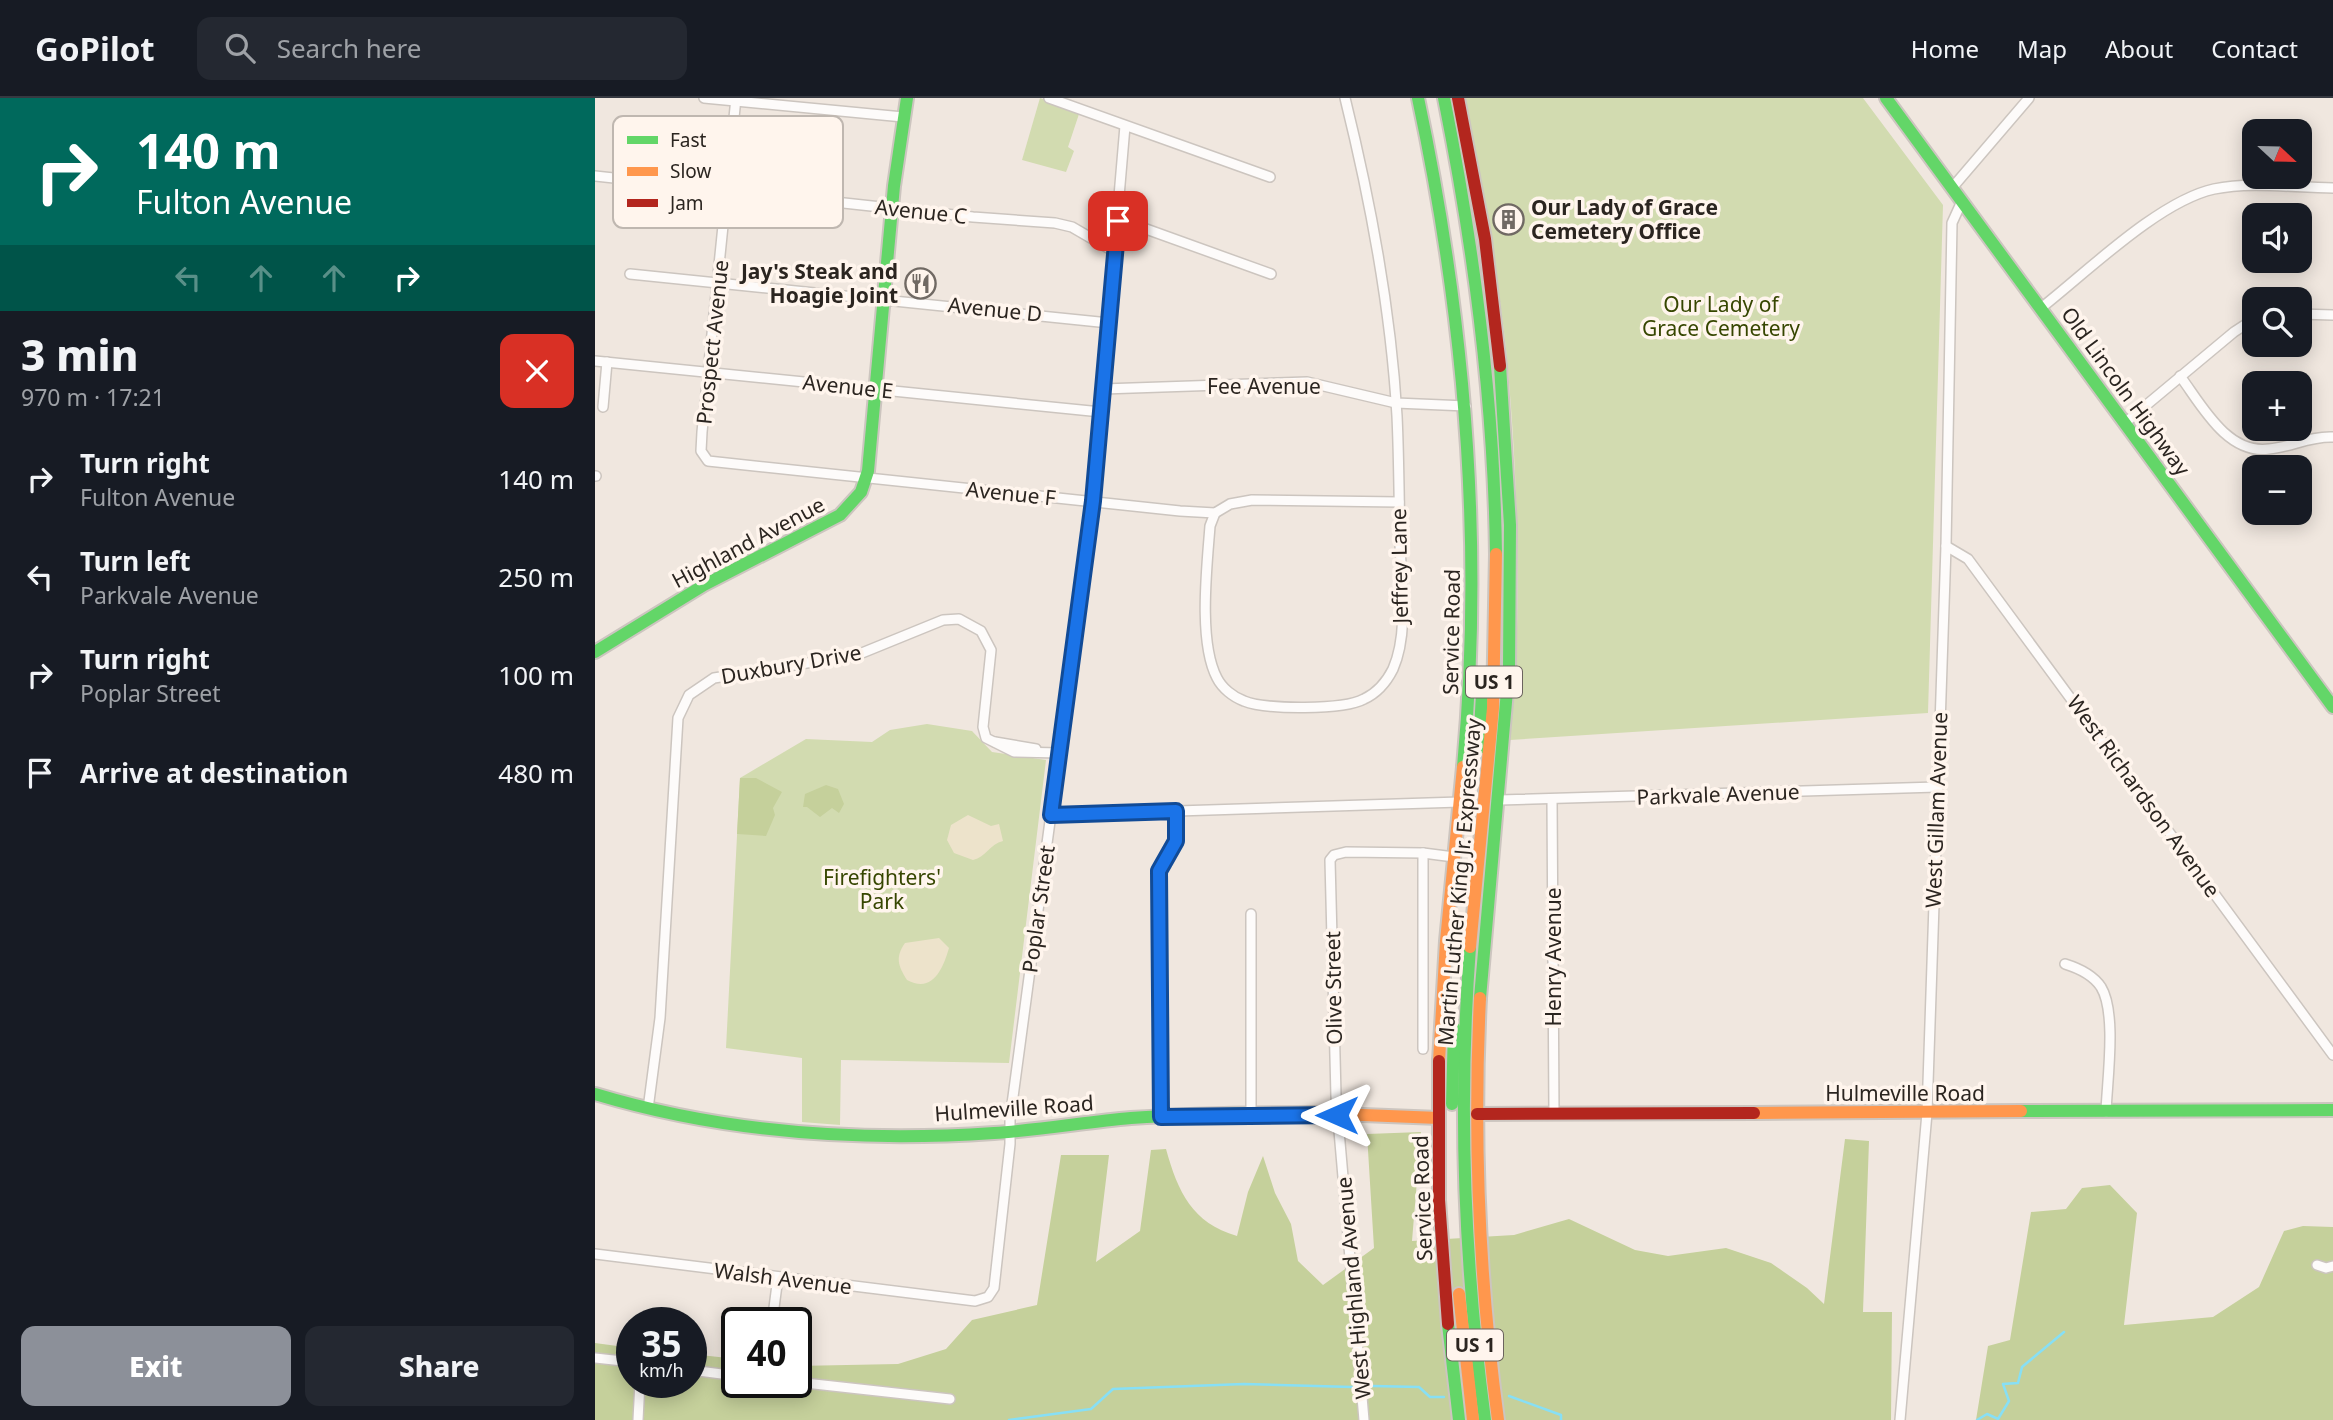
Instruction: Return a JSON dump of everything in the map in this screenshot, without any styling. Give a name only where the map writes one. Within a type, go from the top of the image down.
[{"type":"main road","name":"Highland Avenue","points":[[595,652],[696,589],[833,519],[852,504],[866,479],[892,208],[907,98]]},
{"type":"main road","name":"Service Road","points":[[1419,98],[1450,264],[1465,406],[1472,576],[1468,711],[1443,982],[1439,1118],[1444,1271],[1459,1420]]},
{"type":"main road","name":"Martin Luther King Jr. Expressway","points":[[1432,98],[1452,194],[1469,306],[1484,486],[1485,622],[1482,712],[1459,945],[1453,1059],[1455,1224],[1473,1420]]},
{"type":"main road","name":"Martin Luther King Jr. Expressway","points":[[1444,98],[1467,215],[1480,305],[1495,486],[1496,622],[1493,713],[1468,971],[1463,1097],[1468,1269],[1485,1420]]},
{"type":"main road","points":[[1458,98],[1492,292],[1507,451],[1510,623],[1499,800],[1481,985],[1477,1114],[1482,1268],[1498,1420]]},
{"type":"main road","name":"Old Lincoln Highway","points":[[1886,98],[2333,707]]},
{"type":"main road","name":"Hulmeville Road","points":[[595,1094],[647,1109],[769,1128],[829,1133],[946,1135],[1009,1132],[1161,1117],[1337,1115],[1439,1118]]},
{"type":"main road","name":"Hulmeville Road","points":[[1477,1114],[2333,1111]]},
{"type":"street","points":[[704,98],[903,117]]},
{"type":"street","points":[[1049,98],[1270,177]]},
{"type":"street","name":"Jeffrey Lane","points":[[1215,513],[1209,526],[1208,642],[1212,666],[1219,682],[1234,696],[1250,703],[1344,705],[1365,699],[1377,691],[1397,658],[1401,623],[1396,403],[1374,240],[1345,98]]},
{"type":"street","points":[[1952,187],[2029,98]]},
{"type":"street","name":"Poplar Street","points":[[971,1301],[984,1299],[994,1288],[1010,1144],[1009,1132],[1093,501],[1125,127]]},
{"type":"street","name":"Avenue C","points":[[595,176],[613,178]]},
{"type":"street","points":[[2041,308],[2154,219],[2189,197],[2234,187],[2333,188]]},
{"type":"street","name":"West Gillam Avenue","points":[[1900,1420],[1927,1113],[1946,546],[1952,223],[1962,201]]},
{"type":"street","name":"Avenue C","points":[[843,203],[1055,223],[1072,227],[1115,252]]},
{"type":"street","points":[[1118,221],[1271,274]]},
{"type":"street","name":"Prospect Avenue","points":[[706,459],[701,451],[724,228]]},
{"type":"street","name":"Avenue D","points":[[630,274],[1109,323]]},
{"type":"street","points":[[2312,314],[2333,314]]},
{"type":"street","points":[[2126,422],[2242,328]]},
{"type":"street","name":"Avenue E","points":[[595,360],[1101,412]]},
{"type":"street","points":[[603,407],[607,362]]},
{"type":"street","points":[[2180,376],[2217,425],[2242,446],[2270,449],[2318,437],[2333,437]]},
{"type":"street","name":"Fee Avenue","points":[[1103,389],[1307,382],[1396,403],[1465,406]]},
{"type":"street","name":"Avenue F","points":[[706,459],[732,465],[1215,513],[1230,504],[1252,500],[1399,502]]},
{"type":"street","name":"West Richardson Avenue","points":[[1946,546],[1968,558],[2333,1055]]},
{"type":"street","name":"Duxbury Drive","points":[[647,1109],[660,1017],[678,718],[689,695],[704,682],[723,675],[846,657],[943,620],[959,619],[981,631],[991,650],[983,727],[989,742],[1059,753]]},
{"type":"street","name":"Parkvale Avenue","points":[[1499,800],[1937,787]]},
{"type":"street","name":"Henry Avenue","points":[[1552,799],[1554,1114]]},
{"type":"street","points":[[1051,815],[1460,803]]},
{"type":"street","points":[[1161,1117],[1159,871],[1176,841],[1176,811]]},
{"type":"street","name":"Olive Street","points":[[1337,1115],[1330,860],[1339,853],[1423,853]]},
{"type":"street","points":[[1423,1049],[1423,853],[1454,857]]},
{"type":"street","points":[[1251,914],[1251,1115]]},
{"type":"street","points":[[2065,964],[2079,968],[2099,984],[2107,1003],[2106,1112]]},
{"type":"street","name":"West Highland Avenue","points":[[1337,1115],[1364,1420]]},
{"type":"street","name":"Walsh Avenue","points":[[595,1254],[971,1301]]},
{"type":"street","points":[[2317,1265],[2326,1269],[2333,1266]]},
{"type":"street","points":[[774,1307],[778,1277]]},
{"type":"street","points":[[595,1358],[616,1361]]},
{"type":"street","points":[[812,1384],[950,1399]]},
{"type":"street","points":[[638,1420],[639,1398]]},
{"type":"green space","points":[[1040,98],[1080,111],[1068,147],[1074,151],[1066,172],[1022,160]]},
{"type":"green space","name":"Our Lady of Grace Cemetery","points":[[1464,98],[1863,98],[1943,205],[1928,713],[1510,740],[1518,594],[1510,396],[1498,286]]},
{"type":"green space","name":"Firefighters' Park","points":[[927,724],[972,731],[992,752],[1046,760],[1009,1063],[841,1060],[840,1125],[802,1122],[802,1058],[726,1048],[740,778],[806,739],[872,742],[890,730]]},
{"type":"green space","points":[[740,778],[756,778],[782,792],[773,808],[775,815],[766,836],[737,834]]},
{"type":"green space","points":[[826,785],[838,789],[844,804],[839,813],[832,808],[820,817],[803,807],[805,794]]},
{"type":"green space","points":[[1421,1132],[1412,1241],[1514,1235],[1569,1219],[1635,1250],[1668,1256],[1726,1248],[1771,1263],[1807,1288],[1824,1304],[1845,1139],[1869,1141],[1863,1312],[1892,1312],[1891,1420],[595,1420],[595,1343],[616,1346],[616,1398],[707,1398],[707,1356],[721,1357],[721,1398],[812,1398],[812,1366],[898,1364],[946,1349],[972,1320],[1037,1305],[1061,1155],[1109,1155],[1096,1262],[1140,1231],[1151,1150],[1166,1149],[1182,1192],[1198,1214],[1209,1223],[1237,1236],[1248,1192],[1263,1156],[1275,1193],[1291,1224],[1298,1261],[1323,1285],[1374,1248],[1367,1134]]},
{"type":"green space","points":[[2110,1185],[2137,1213],[2124,1325],[2213,1317],[2259,1287],[2284,1231],[2303,1226],[2333,1227],[2333,1420],[1976,1420],[1988,1346],[2010,1340],[2031,1212],[2066,1209],[2082,1188]]},
{"type":"sand","points":[[968,815],[991,826],[999,824],[1003,841],[973,860],[954,853],[947,840],[951,825]]},
{"type":"sand","points":[[939,938],[949,948],[940,971],[924,984],[907,980],[899,961],[905,943]]},
{"type":"waterway","points":[[1977,1420],[1987,1414],[1998,1419],[2009,1401],[2003,1384],[2018,1383],[2022,1367],[2064,1332]]},
{"type":"waterway","points":[[1009,1420],[1091,1409],[1113,1389],[1244,1384],[1352,1387]]},
{"type":"waterway","points":[[1373,1386],[1419,1387],[1430,1397],[1444,1397]]},
{"type":"waterway","points":[[1509,1396],[1561,1415],[1561,1420]]},
{"type":"traffic: fast","points":[[595,652],[704,585],[840,515],[861,492],[868,471],[894,186],[907,98]]},
{"type":"traffic: fast","points":[[1418,98],[1448,264],[1466,431],[1471,599],[1463,767]]},
{"type":"traffic: fast","points":[[1444,98],[1465,211],[1481,325],[1491,439],[1496,554]]},
{"type":"traffic: fast","points":[[1886,98],[2333,707]]},
{"type":"traffic: fast","points":[[1480,998],[1509,668],[1510,525],[1500,366]]},
{"type":"traffic: fast","points":[[1479,748],[1483,676]]},
{"type":"traffic: fast","points":[[1470,947],[1464,1065],[1465,1184],[1472,1302],[1485,1420]]},
{"type":"traffic: fast","points":[[1452,1104],[1454,1028]]},
{"type":"traffic: fast","points":[[595,1094],[693,1118],[793,1132],[843,1135],[944,1136],[1011,1132],[1131,1118],[1312,1113]]},
{"type":"traffic: fast","points":[[2021,1111],[2333,1110]]},
{"type":"traffic: fast","points":[[1448,1324],[1459,1420]]},
{"type":"traffic: slow","points":[[1470,947],[1493,708],[1496,554]]},
{"type":"traffic: slow","points":[[1439,1061],[1446,941],[1463,767]]},
{"type":"traffic: slow","points":[[1480,998],[1477,1104],[1479,1209],[1486,1314],[1498,1420]]},
{"type":"traffic: slow","points":[[1754,1113],[2021,1111]]},
{"type":"traffic: slow","points":[[1312,1113],[1439,1118]]},
{"type":"traffic: slow","points":[[1459,1294],[1473,1420]]},
{"type":"traffic: jam","points":[[1458,98],[1485,239],[1500,366]]},
{"type":"traffic: jam","points":[[1439,1061],[1439,1200],[1448,1324]]},
{"type":"traffic: jam","points":[[1477,1114],[1754,1113]]},
{"type":"place","name":"Our Lady of Grace Cemetery Office","points":[[1508,219]]},
{"type":"place","name":"Jay's Steak and Hoagie Joint","points":[[921,283]]},
{"type":"route","points":[[1118,221],[1093,501],[1051,815],[1176,811],[1176,841],[1173,851],[1159,871],[1161,1117],[1337,1115]]}]
